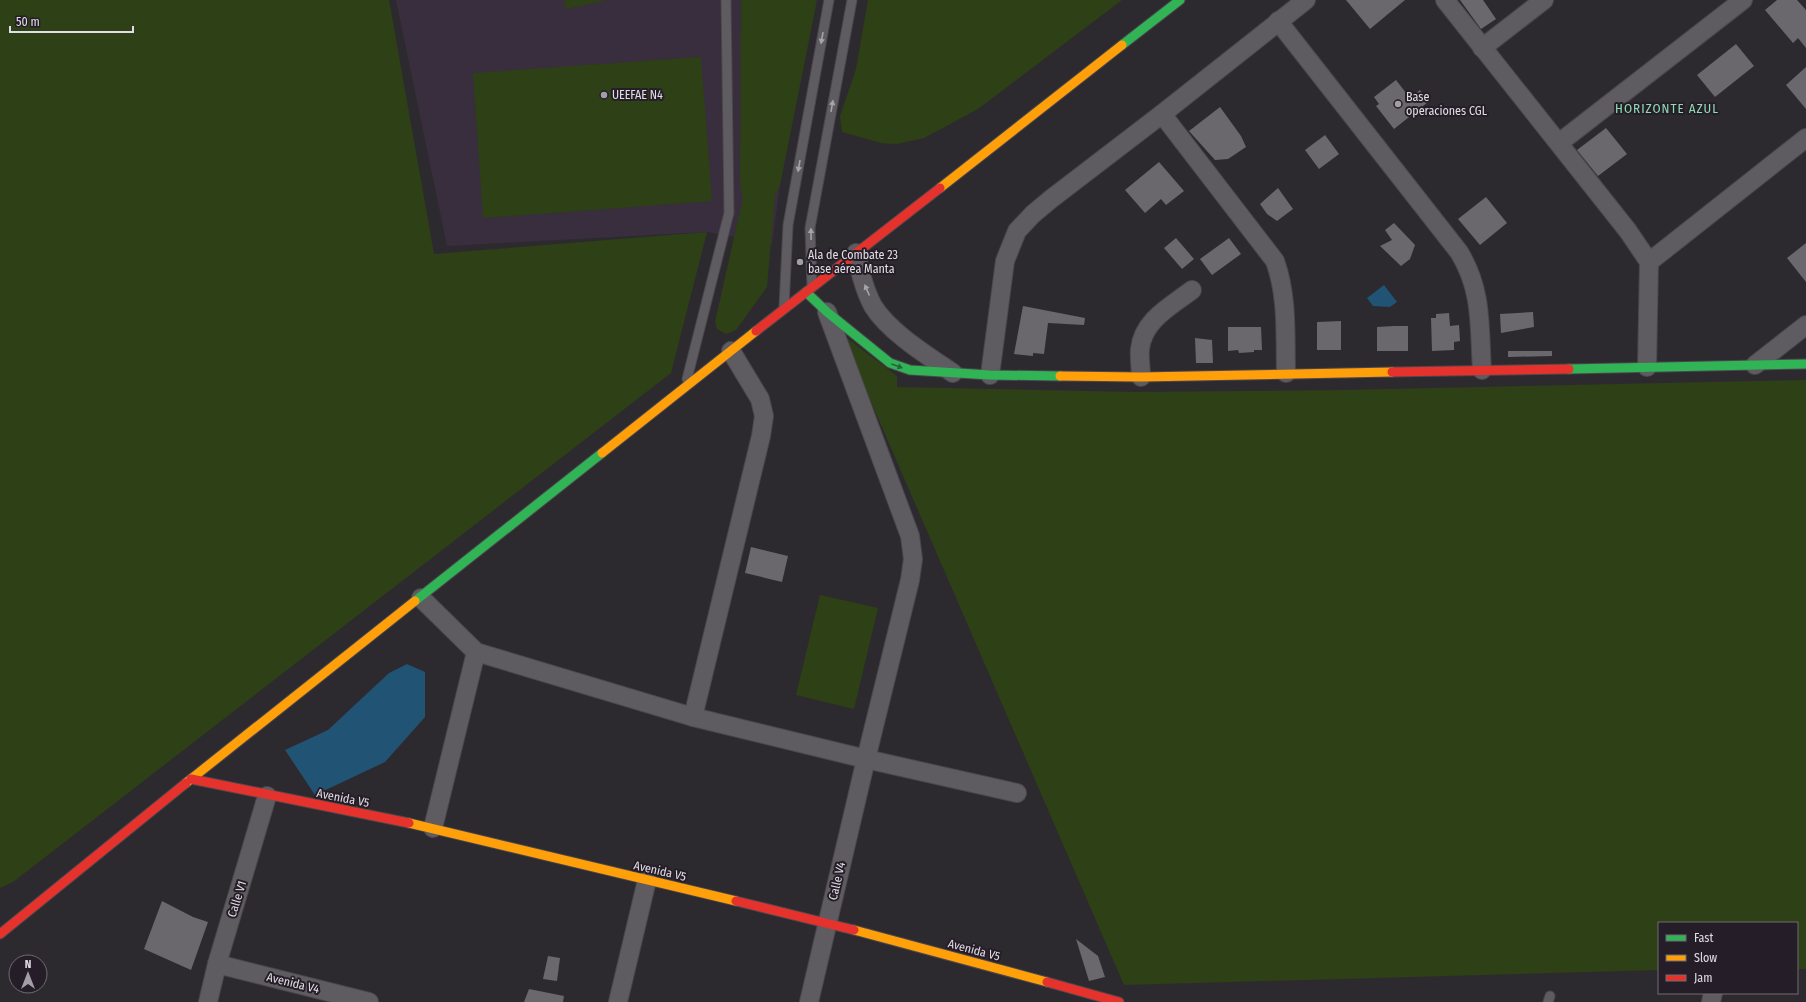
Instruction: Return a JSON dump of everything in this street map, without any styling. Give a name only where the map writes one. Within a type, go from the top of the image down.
[{"type":"street","points":[[0,934],[119,836],[421,598],[686,386],[1180,0]]},
{"type":"street","points":[[990,375],[1005,261],[1017,231],[1033,214],[1051,199],[1162,114],[1306,0]]},
{"type":"street","points":[[1445,0],[1559,142],[1628,231],[1649,262],[1647,367]]},
{"type":"street","points":[[1482,48],[1544,0]]},
{"type":"street","points":[[1559,142],[1743,0]]},
{"type":"street","points":[[1278,21],[1459,252],[1468,266],[1477,294],[1482,370]]},
{"type":"street","points":[[1162,114],[1275,262],[1281,278],[1284,298],[1286,373]]},
{"type":"street","points":[[1649,262],[1806,138]]},
{"type":"street","points":[[856,253],[861,278],[874,306],[900,333],[925,354],[953,373]]},
{"type":"street","points":[[809,290],[827,312],[890,363],[910,370],[990,375],[1141,378],[1286,373],[1806,364]]},
{"type":"street","points":[[1141,378],[1140,350],[1143,334],[1149,324],[1192,290]]},
{"type":"street","name":"Calle V4","points":[[809,1002],[910,580],[913,559],[910,536],[827,312]]},
{"type":"street","points":[[1755,365],[1806,325]]},
{"type":"street","points":[[693,717],[761,436],[764,416],[760,399],[731,351]]},
{"type":"street","points":[[421,598],[476,652],[693,717],[866,759],[1017,793]]},
{"type":"street","points":[[433,828],[476,652]]},
{"type":"street","name":"Avenida V5","points":[[191,779],[267,796],[433,828],[828,923],[1119,1002]]},
{"type":"street","name":"Calle V1","points":[[208,1002],[217,964],[267,796]]},
{"type":"street","points":[[618,1002],[647,880]]},
{"type":"street","name":"Avenida V4","points":[[217,964],[369,1002]]},
{"type":"lane","points":[[686,386],[729,213],[726,0]]},
{"type":"lane","points":[[784,310],[788,225],[829,0]]},
{"type":"lane","points":[[809,290],[810,228],[852,0]]},
{"type":"shaded area","name":"UEEFAE N4","points":[[396,0],[805,0],[772,244],[707,232],[447,246]]},
{"type":"green space","points":[[0,0],[389,0],[434,254],[707,232],[671,373],[13,882],[0,888]]},
{"type":"green space","points":[[564,0],[608,0],[566,9]]},
{"type":"green space","points":[[741,0],[817,0],[780,185],[775,195],[767,287],[736,330],[726,334],[717,329],[715,322],[743,198],[740,184]]},
{"type":"green space","points":[[868,0],[1122,0],[978,109],[924,138],[897,144],[881,143],[842,132],[840,116],[856,69]]},
{"type":"green space","points":[[701,57],[712,201],[483,218],[473,73]]},
{"type":"green space","points":[[847,338],[897,376],[897,387],[1135,392],[1343,390],[1806,380],[1806,969],[1798,969],[1798,922],[1658,922],[1658,970],[1124,985],[865,388]]},
{"type":"green space","points":[[820,595],[878,608],[854,709],[796,695]]},
{"type":"water","points":[[1384,285],[1397,302],[1390,307],[1373,306],[1367,298]]},
{"type":"water","points":[[407,664],[425,672],[425,717],[385,762],[315,795],[285,750],[328,730],[389,673]]},
{"type":"building","points":[[1346,0],[1405,0],[1370,29]]},
{"type":"building","points":[[1460,0],[1483,0],[1496,19],[1481,29]]},
{"type":"building","points":[[1777,0],[1797,0],[1806,10],[1806,48],[1798,38],[1793,43],[1765,10]]},
{"type":"building","points":[[1736,44],[1754,66],[1715,97],[1697,75]]},
{"type":"building","points":[[1806,67],[1806,109],[1786,85]]},
{"type":"building","points":[[1396,80],[1410,98],[1420,90],[1428,102],[1394,129],[1376,106],[1379,104],[1374,97]]},
{"type":"building","points":[[1220,107],[1241,136],[1246,147],[1228,159],[1215,160],[1189,131]]},
{"type":"building","points":[[1606,128],[1627,154],[1598,176],[1577,150]]},
{"type":"building","points":[[1325,135],[1339,154],[1319,169],[1305,150]]},
{"type":"building","points":[[1159,162],[1184,191],[1166,205],[1161,199],[1145,213],[1125,190]]},
{"type":"building","points":[[1278,188],[1293,209],[1277,221],[1267,214],[1260,204]]},
{"type":"building","points":[[1486,197],[1507,223],[1480,245],[1458,219]]},
{"type":"building","points":[[1394,223],[1415,245],[1410,259],[1401,266],[1380,246],[1392,240],[1385,230]]},
{"type":"building","points":[[1176,238],[1194,259],[1182,269],[1164,248]]},
{"type":"building","points":[[1229,238],[1241,254],[1212,275],[1200,259]]},
{"type":"building","points":[[1806,243],[1806,282],[1787,258]]},
{"type":"building","points":[[1023,306],[1085,318],[1084,325],[1048,323],[1044,354],[1033,353],[1033,356],[1014,354]]},
{"type":"building","points":[[1533,312],[1534,327],[1501,333],[1500,314]]},
{"type":"building","points":[[1449,313],[1450,326],[1459,325],[1460,341],[1454,342],[1454,350],[1432,351],[1431,318],[1436,318],[1436,314]]},
{"type":"building","points":[[1341,321],[1341,350],[1317,350],[1317,322]]},
{"type":"building","points":[[1408,326],[1408,351],[1377,351],[1377,327]]},
{"type":"building","points":[[1228,327],[1261,327],[1262,350],[1239,353],[1238,350],[1228,351]]},
{"type":"building","points":[[1195,338],[1212,340],[1213,363],[1196,363]]},
{"type":"building","points":[[1508,351],[1552,351],[1552,356],[1508,357]]},
{"type":"building","points":[[751,547],[788,556],[782,582],[745,573]]},
{"type":"building","points":[[162,901],[193,917],[208,922],[191,970],[144,949]]},
{"type":"building","points":[[1076,939],[1098,956],[1105,977],[1089,981]]},
{"type":"building","points":[[548,956],[560,958],[557,981],[543,979]]},
{"type":"building","points":[[529,989],[564,996],[563,1002],[524,1002]]},
{"type":"traffic: fast","points":[[1122,45],[1180,0]]},
{"type":"traffic: fast","points":[[806,292],[827,312],[890,363],[910,370],[990,375],[1060,376]]},
{"type":"traffic: fast","points":[[1569,369],[1806,364]]},
{"type":"traffic: fast","points":[[415,601],[602,453]]},
{"type":"traffic: slow","points":[[940,188],[1122,45]]},
{"type":"traffic: slow","points":[[602,453],[756,331]]},
{"type":"traffic: slow","points":[[1060,376],[1141,377],[1392,372]]},
{"type":"traffic: slow","points":[[186,783],[415,601]]},
{"type":"traffic: slow","points":[[409,823],[736,901]]},
{"type":"traffic: slow","points":[[854,930],[1047,982]]},
{"type":"traffic: jam","points":[[756,331],[940,188]]},
{"type":"traffic: jam","points":[[1392,372],[1569,369]]},
{"type":"traffic: jam","points":[[191,779],[409,823]]},
{"type":"traffic: jam","points":[[0,934],[186,783]]},
{"type":"traffic: jam","points":[[736,901],[854,930]]},
{"type":"traffic: jam","points":[[1047,982],[1119,1002]]},
{"type":"place","name":"UEEFAE N4","points":[[604,95]]},
{"type":"place","name":"Base operaciones CGL","points":[[1398,104]]},
{"type":"place","name":"Ala de Combate 23 base aérea Manta","points":[[800,262]]},
{"type":"district","name":"HORIZONTE AZUL","points":[[1667,108]]}]
